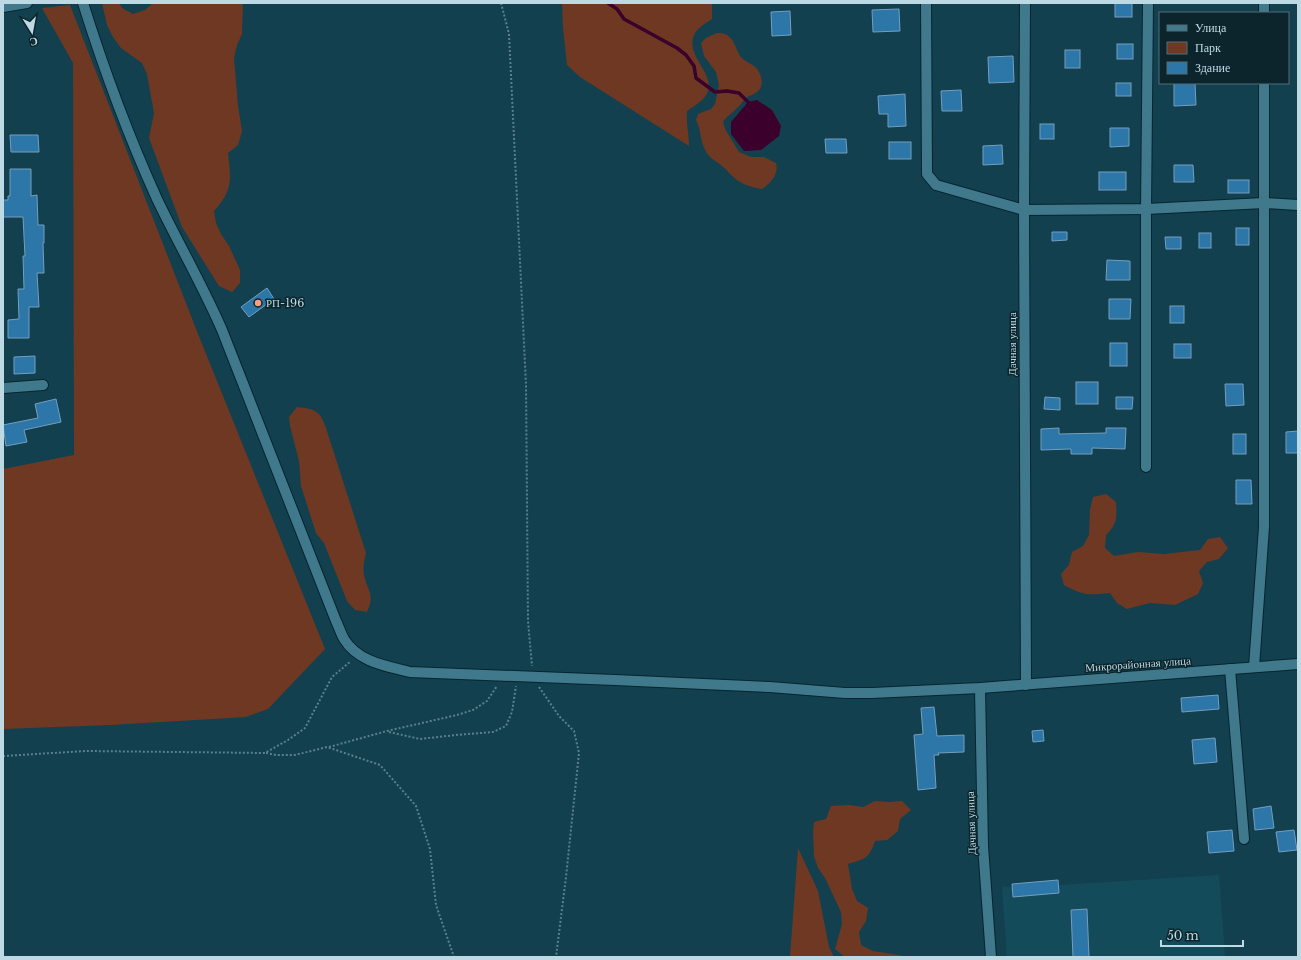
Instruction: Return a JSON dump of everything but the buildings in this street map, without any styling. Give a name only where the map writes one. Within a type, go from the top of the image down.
[{"type":"street","points":[[3,7],[27,3]]},
{"type":"street","points":[[83,3],[103,66],[126,125],[158,200],[207,295],[222,330],[336,622],[344,639],[358,654]]},
{"type":"street","points":[[926,3],[927,174],[936,185],[1024,210],[1146,209],[1264,203],[1298,204]]},
{"type":"street","name":"Дачная улица","points":[[1025,3],[1024,210],[1026,685]]},
{"type":"street","points":[[1146,467],[1148,3]]},
{"type":"street","points":[[1254,667],[1264,527],[1264,84]]},
{"type":"street","points":[[3,388],[43,384]]},
{"type":"street","name":"Микрорайонная улица","points":[[358,654],[376,663],[410,672],[770,687],[845,693],[980,688],[1298,664]]},
{"type":"street","points":[[1230,669],[1244,839]]},
{"type":"street","name":"Дачная улица","points":[[980,688],[983,846],[991,957]]},
{"type":"path","points":[[501,3],[509,34],[526,385],[528,621],[532,677],[553,709],[574,732],[579,753],[556,957]]},
{"type":"path","points":[[265,753],[305,728],[332,677],[358,654]]},
{"type":"path","points":[[3,756],[86,751],[265,753],[276,755],[295,754],[327,748],[387,731],[474,710],[487,701],[504,676]]},
{"type":"path","points":[[387,731],[420,739],[492,732],[506,726],[512,712],[518,676]]},
{"type":"path","points":[[327,748],[380,765],[416,806],[430,849],[436,904],[454,957]]},
{"type":"shaded area","points":[[757,100],[772,110],[781,126],[779,136],[761,150],[744,151],[731,134],[731,122],[748,102]]},
{"type":"shaded area","points":[[1219,875],[1225,957],[1007,957],[1002,887],[1012,887],[1012,884],[1058,880],[1059,885]]},
{"type":"green space","points":[[102,3],[119,3],[122,8],[133,14],[145,10],[153,3],[243,3],[242,34],[237,45],[234,58],[238,106],[242,131],[238,145],[228,153],[230,178],[228,191],[214,211],[216,223],[240,270],[240,283],[232,292],[219,286],[182,227],[149,138],[154,113],[147,74],[142,63],[121,48],[113,37],[107,25]]},
{"type":"green space","points":[[562,3],[712,3],[712,19],[697,30],[692,43],[694,52],[709,83],[708,90],[704,98],[687,111],[689,146],[580,77],[567,65]]},
{"type":"green space","points":[[70,5],[198,334],[325,649],[268,709],[246,717],[110,725],[3,729],[3,469],[74,455],[73,63],[42,8]]},
{"type":"green space","points":[[717,33],[726,34],[729,36],[734,42],[741,57],[755,67],[761,76],[762,84],[759,90],[746,98],[723,122],[725,129],[739,152],[751,157],[764,157],[776,163],[777,167],[774,178],[762,189],[745,185],[734,178],[709,155],[702,142],[696,120],[698,114],[711,109],[715,104],[719,85],[716,72],[704,56],[701,43],[706,38]]},
{"type":"green space","points":[[297,407],[313,410],[319,414],[326,428],[366,553],[364,572],[371,599],[367,612],[355,610],[347,601],[324,543],[316,533],[301,486],[299,461],[290,426],[289,417]]},
{"type":"green space","points":[[1106,494],[1116,502],[1116,520],[1106,535],[1105,548],[1114,556],[1138,552],[1164,554],[1200,550],[1208,539],[1220,537],[1228,548],[1219,559],[1207,562],[1199,571],[1203,583],[1198,594],[1175,605],[1150,603],[1127,609],[1117,603],[1110,593],[1086,594],[1064,585],[1061,574],[1069,565],[1072,552],[1083,546],[1089,535],[1090,510],[1093,497]]},
{"type":"green space","points":[[875,801],[902,801],[911,810],[900,819],[898,831],[887,840],[875,841],[871,851],[866,857],[848,864],[852,889],[857,901],[868,908],[866,921],[859,932],[861,945],[873,951],[911,957],[845,957],[835,949],[842,924],[841,912],[825,878],[818,868],[814,856],[814,822],[826,819],[831,806],[849,805],[863,807]]},
{"type":"green space","points":[[798,848],[818,891],[829,947],[834,957],[790,957]]},
{"type":"waterway","points":[[608,3],[617,9],[624,19],[677,48],[686,55],[694,66],[696,78],[715,92],[727,91],[739,93],[748,102]]},
{"type":"place","name":"РП-196","points":[[258,303]]}]
